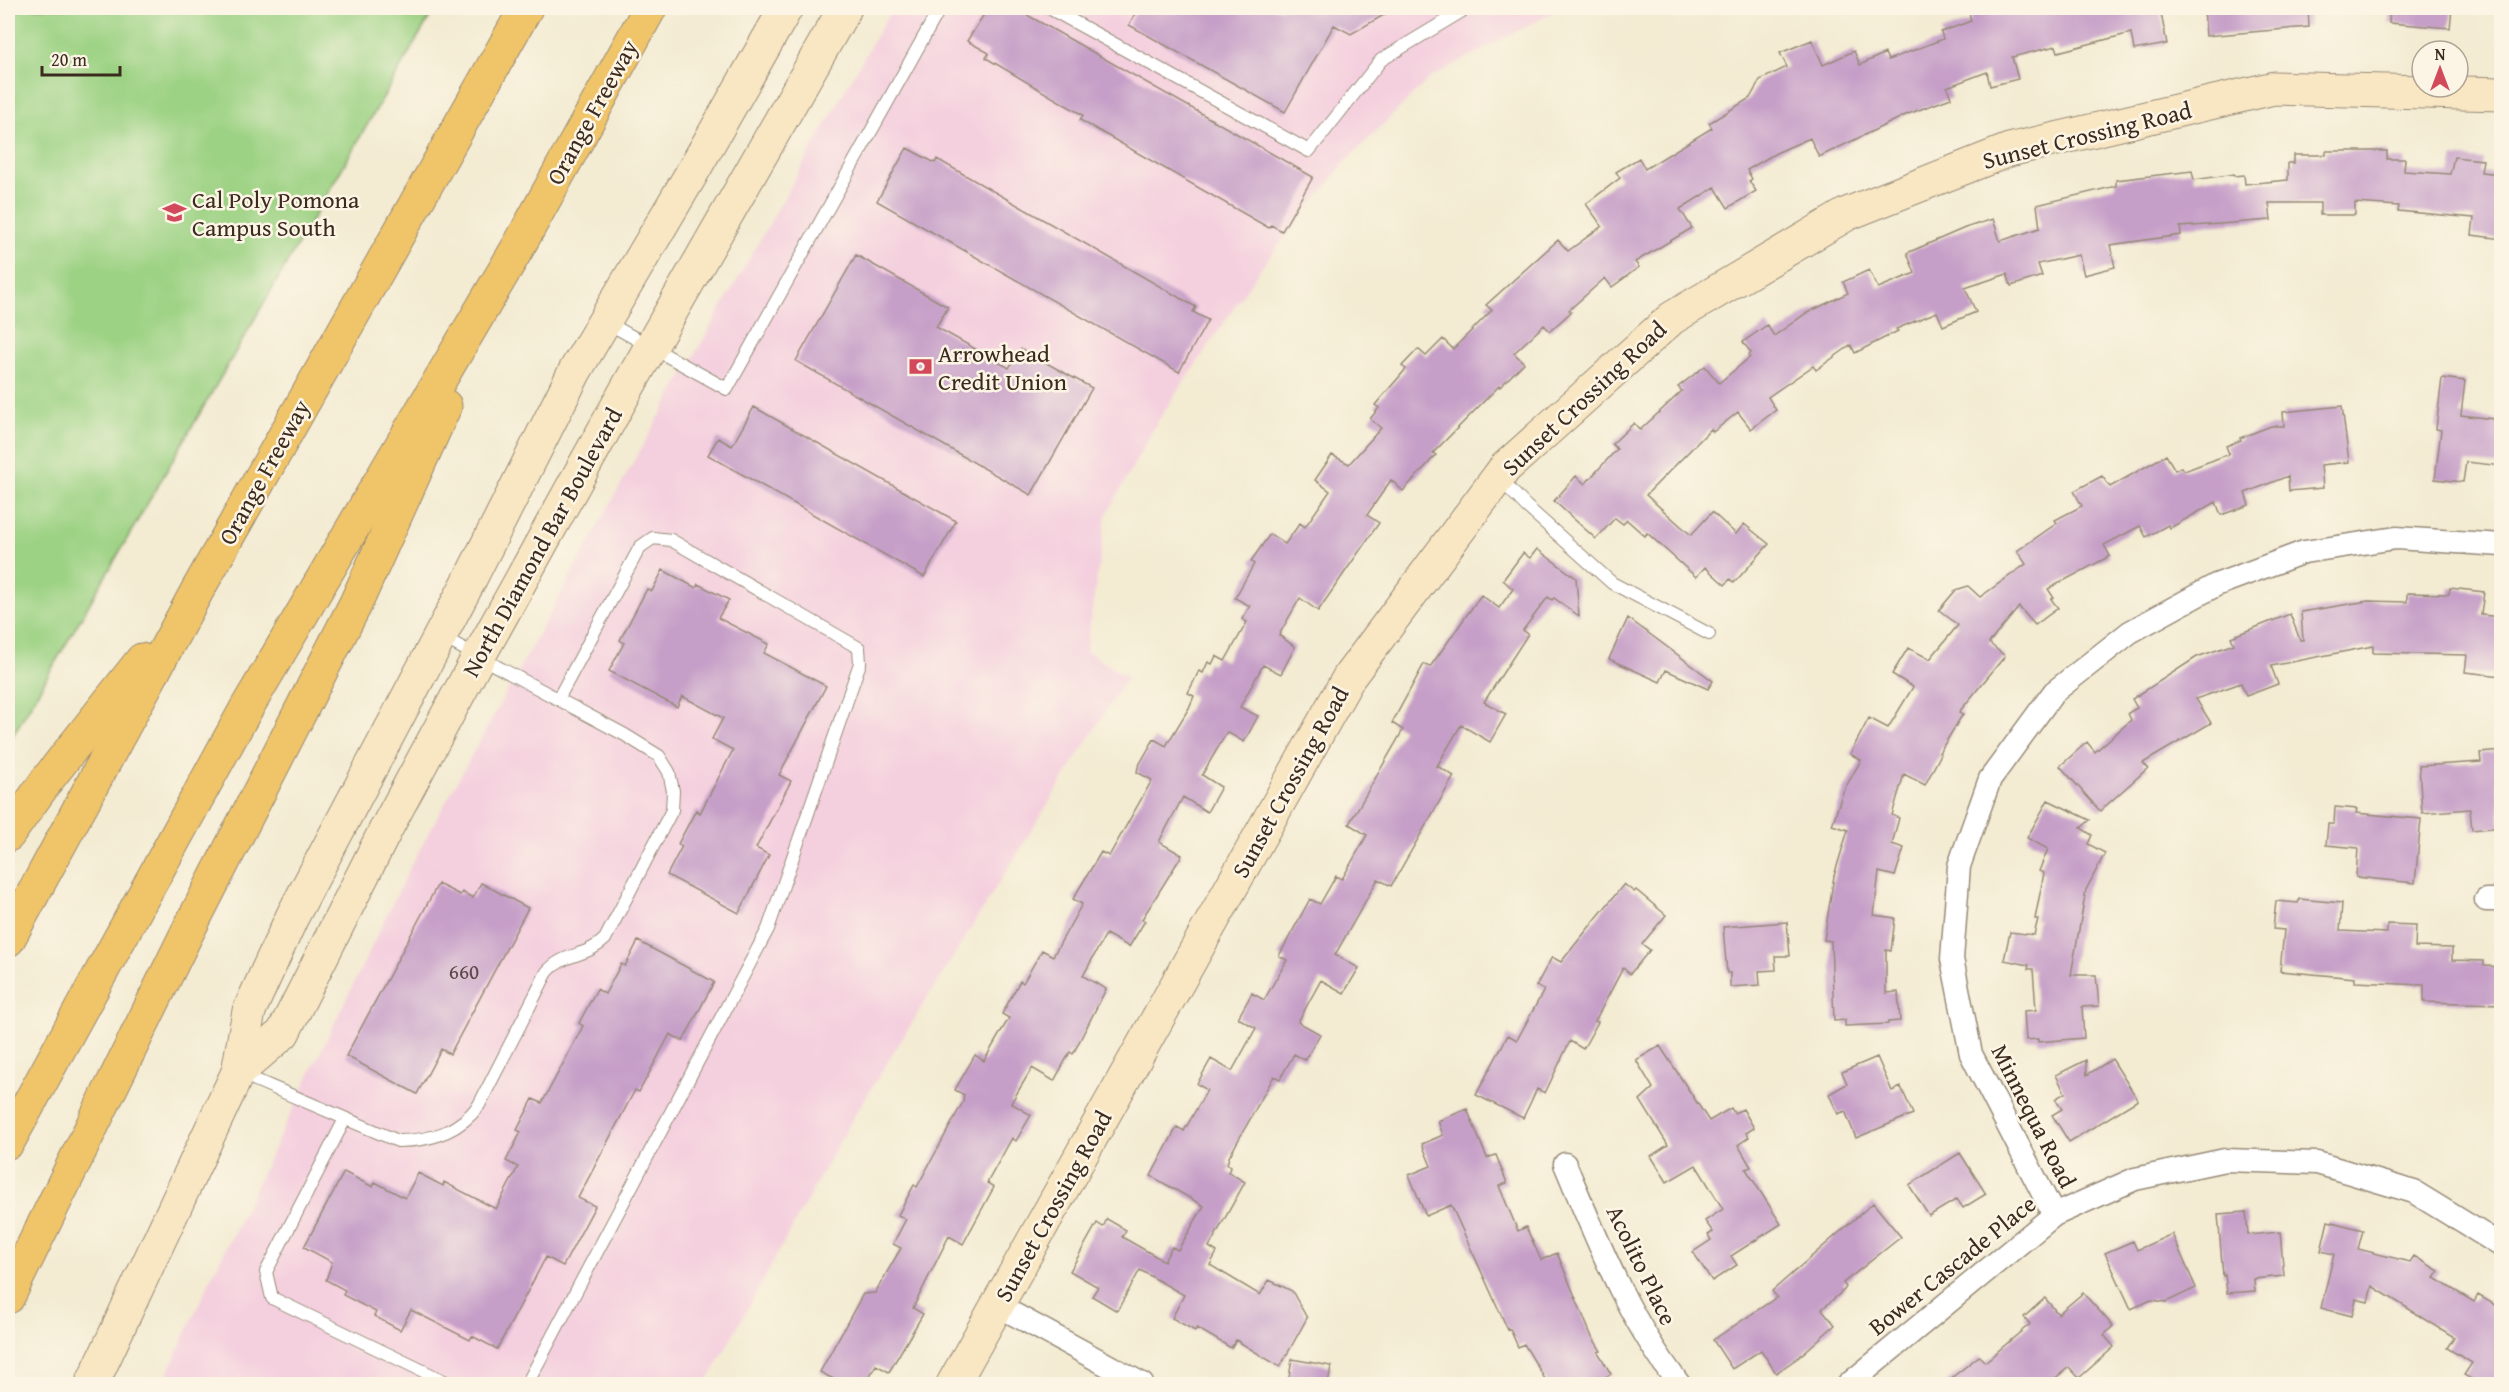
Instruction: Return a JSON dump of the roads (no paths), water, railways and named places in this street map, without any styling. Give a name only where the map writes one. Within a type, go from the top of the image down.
[{"type":"highway","name":"Orange Freeway","points":[[8,940],[198,591],[526,8]]},
{"type":"highway","name":"Orange Freeway","points":[[517,249],[650,8]]},
{"type":"highway","points":[[8,1142],[246,709],[517,249]]},
{"type":"highway","points":[[8,1297],[187,933],[356,603],[517,249]]},
{"type":"highway","points":[[8,835],[47,780],[198,591]]},
{"type":"main road","points":[[604,321],[786,8]]},
{"type":"main road","name":"North Diamond Bar Boulevard","points":[[238,1072],[283,1033],[386,829],[479,656],[652,346],[845,8]]},
{"type":"main road","name":"Sunset Crossing Road","points":[[953,1384],[1349,677],[1505,468],[1672,318],[1847,214],[2009,150],[2274,88],[2502,94]]},
{"type":"main road","name":"North Diamond Bar Boulevard","points":[[92,1384],[238,1072],[249,1011],[292,917],[440,636],[520,477],[604,321]]},
{"type":"street","name":"Minnequa Road","points":[[2054,1215],[1971,1054],[1952,958],[1959,866],[1990,779],[2054,692],[2130,632],[2216,585],[2304,552],[2396,538],[2502,545]]},
{"type":"street","name":"Bower Cascade Place","points":[[1849,1384],[2054,1215],[2135,1179],[2225,1160],[2317,1163],[2414,1192],[2502,1246]]},
{"type":"street","name":"Acolito Place","points":[[1565,1164],[1618,1289],[1660,1359],[1679,1384]]},
{"type":"street","points":[[997,1305],[1142,1384]]},
{"type":"lane","points":[[604,321],[727,390],[940,8]]},
{"type":"lane","points":[[1049,8],[1309,151],[1381,60],[1467,8]]},
{"type":"lane","points":[[1498,477],[1526,506],[1612,583],[1709,634]]},
{"type":"lane","points":[[527,1384],[768,929],[860,663],[860,648],[671,540],[653,538],[640,547],[558,699]]},
{"type":"lane","points":[[238,1072],[398,1141],[417,1141],[457,1128],[471,1117],[479,1105],[547,972],[556,962],[595,949],[605,939],[672,810],[673,791],[669,772],[659,756],[440,636]]},
{"type":"lane","points":[[345,1119],[266,1272],[272,1298],[450,1384]]},
{"type":"place","name":"Cal Poly Pomona Campus South","points":[[174,213]]},
{"type":"place","name":"Arrowhead Credit Union","points":[[920,367]]}]
